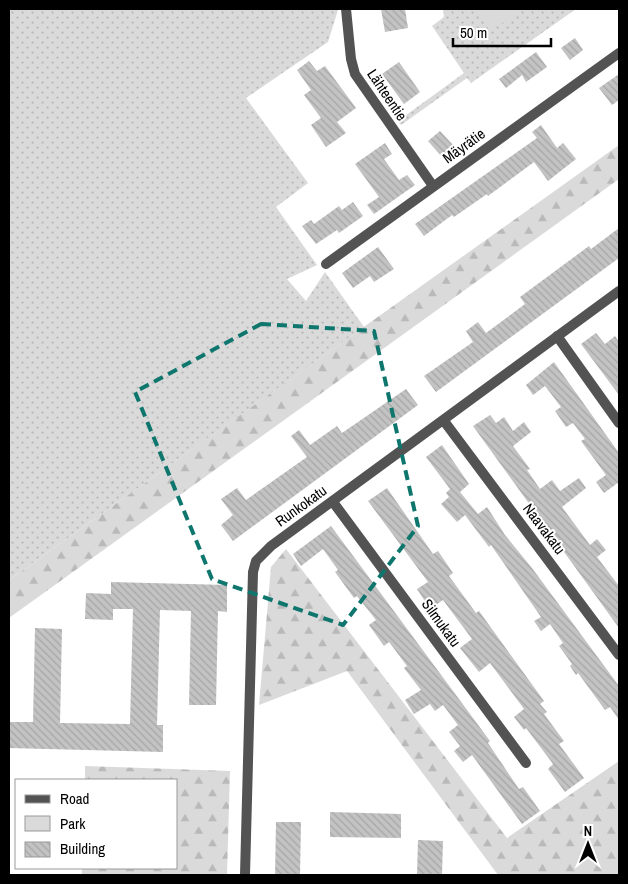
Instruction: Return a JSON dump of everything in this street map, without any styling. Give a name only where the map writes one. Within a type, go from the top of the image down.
[{"type":"street","name":"Lähteentie","points":[[346,9],[351,59],[355,74],[433,186]]},
{"type":"street","name":"Mäyrätie","points":[[326,264],[619,53]]},
{"type":"street","name":"Runkokatu","points":[[245,875],[253,572],[256,561],[268,548],[444,421],[619,291]]},
{"type":"street","points":[[557,336],[619,423]]},
{"type":"street","name":"Naavakatu","points":[[444,421],[619,655]]},
{"type":"street","name":"Silmukatu","points":[[333,502],[526,763]]},
{"type":"highlighted area","points":[[261,324],[374,331],[418,526],[343,625],[212,579],[135,392]]},
{"type":"green space","points":[[9,9],[338,10],[328,42],[246,98],[308,183],[276,207],[317,265],[287,279],[306,301],[325,272],[364,327],[9,580]]},
{"type":"green space","points":[[443,9],[576,9],[471,83],[467,78],[401,125],[398,121],[464,73],[432,26],[444,17]]},
{"type":"green space","points":[[475,9],[524,9],[490,31]]},
{"type":"green space","points":[[619,145],[619,179],[9,618],[9,580]]},
{"type":"green space","points":[[286,549],[507,838],[619,761],[619,875],[498,875],[347,671],[259,705],[271,567]]},
{"type":"green space","points":[[85,766],[230,771],[227,875],[82,875],[82,869],[178,869],[178,779],[85,779]]},
{"type":"building","points":[[381,9],[405,9],[408,28],[385,32]]},
{"type":"building","points":[[575,38],[583,50],[570,60],[561,48]]},
{"type":"building","points":[[536,52],[547,67],[526,82],[522,75],[506,88],[499,79]]},
{"type":"building","points":[[309,61],[317,71],[325,66],[356,108],[337,122],[346,133],[326,147],[311,125],[321,118],[304,95],[311,90],[297,70]]},
{"type":"building","points":[[399,62],[420,92],[404,104],[382,74]]},
{"type":"building","points":[[619,74],[619,100],[612,105],[599,88]]},
{"type":"building","points":[[541,125],[557,148],[563,143],[576,159],[548,181],[534,162],[488,196],[487,194],[454,217],[452,215],[424,236],[415,224],[537,138],[532,132]]},
{"type":"building","points":[[440,131],[454,146],[451,148],[458,158],[449,165],[428,141]]},
{"type":"building","points":[[385,143],[392,154],[384,159],[399,180],[407,175],[415,185],[374,214],[367,205],[379,197],[355,164]]},
{"type":"building","points":[[353,202],[363,216],[339,233],[337,230],[316,244],[302,226],[311,220],[314,224],[339,206],[342,210]]},
{"type":"building","points":[[619,228],[619,258],[436,392],[424,376],[473,342],[466,331],[478,322],[486,333],[525,304],[520,297],[589,246],[591,249]]},
{"type":"building","points":[[378,247],[394,269],[374,282],[370,276],[353,288],[342,273]]},
{"type":"building","points":[[596,333],[605,344],[615,336],[619,342],[619,395],[581,344]]},
{"type":"building","points":[[554,362],[619,453],[619,482],[604,493],[596,482],[606,475],[581,441],[585,439],[573,423],[566,427],[555,411],[561,407],[545,386],[533,395],[526,385]]},
{"type":"building","points":[[406,389],[418,405],[233,541],[221,525],[233,515],[221,499],[237,488],[246,500],[307,457],[291,436],[299,430],[310,445],[337,426],[342,433]]},
{"type":"building","points":[[490,415],[496,423],[504,417],[513,431],[524,422],[531,432],[513,446],[530,469],[527,470],[540,489],[552,480],[560,491],[579,478],[586,488],[562,507],[590,545],[597,539],[606,550],[597,557],[619,586],[619,628],[473,426]]},
{"type":"building","points":[[442,445],[469,484],[460,492],[478,514],[487,507],[505,535],[532,568],[619,686],[619,720],[610,707],[605,710],[578,673],[576,675],[570,666],[572,664],[559,646],[563,643],[550,624],[541,631],[534,621],[541,617],[491,545],[489,547],[465,515],[457,522],[441,504],[449,497],[446,493],[450,489],[426,457]]},
{"type":"building","points":[[387,488],[433,554],[438,551],[453,573],[449,576],[476,613],[479,611],[544,701],[540,704],[547,712],[544,714],[564,741],[559,744],[584,778],[565,792],[548,769],[553,764],[526,728],[524,730],[514,717],[524,709],[490,663],[479,672],[460,648],[472,639],[443,600],[430,609],[417,589],[428,582],[368,501]]},
{"type":"building","points":[[331,526],[490,741],[488,743],[519,789],[523,787],[540,811],[522,824],[472,755],[463,762],[454,751],[460,746],[449,732],[458,725],[443,705],[435,711],[430,704],[414,714],[405,700],[421,690],[404,668],[407,666],[389,642],[384,646],[369,625],[376,620],[357,596],[354,598],[335,572],[338,570],[323,549],[301,566],[293,554]]},
{"type":"building","points":[[111,582],[227,585],[227,612],[218,611],[216,705],[189,705],[191,611],[160,610],[157,725],[163,725],[163,752],[9,748],[10,722],[33,722],[35,628],[62,629],[60,723],[130,724],[133,609],[113,609],[113,620],[85,619],[86,593],[111,594]]},
{"type":"building","points":[[330,812],[401,814],[401,838],[330,837]]},
{"type":"building","points":[[276,822],[301,822],[300,875],[275,875]]},
{"type":"building","points":[[418,840],[443,841],[442,875],[417,875]]}]
